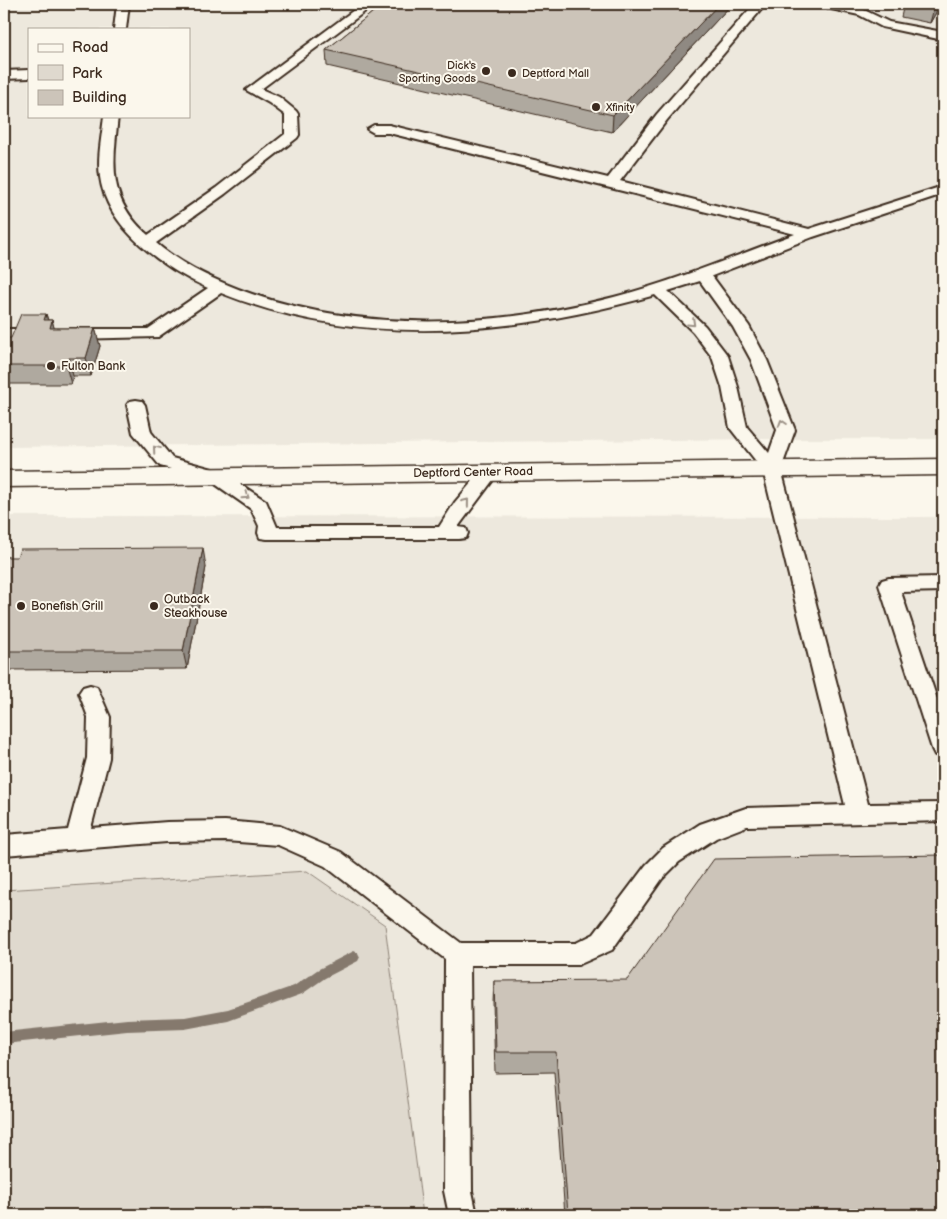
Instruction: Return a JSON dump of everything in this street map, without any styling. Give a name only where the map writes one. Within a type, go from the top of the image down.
[{"type":"main road","name":"Deptford Center Road","points":[[4,479],[943,467]]},
{"type":"lane","points":[[120,28],[123,4]]},
{"type":"lane","points":[[146,243],[223,190],[292,135],[291,114],[274,100],[252,90],[369,4]]},
{"type":"lane","points":[[612,183],[662,117],[760,4]]},
{"type":"lane","points":[[820,4],[862,12],[886,25],[943,36]]},
{"type":"lane","points":[[4,75],[28,74]]},
{"type":"lane","points":[[4,86],[28,85]]},
{"type":"lane","points":[[110,118],[106,167],[108,185],[121,213],[146,243],[199,278],[220,287],[286,310],[348,321],[430,326],[527,320],[602,304],[657,290],[809,233],[943,190]]},
{"type":"lane","points":[[374,129],[389,128],[809,233]]},
{"type":"lane","points":[[702,273],[741,326],[755,351],[786,430],[772,469]]},
{"type":"lane","points":[[4,334],[152,334],[220,287]]},
{"type":"lane","points":[[657,290],[699,329],[720,356],[730,387],[739,428],[772,469],[859,814]]},
{"type":"lane","points":[[136,405],[142,433],[166,462],[214,475],[259,505],[268,526],[267,533],[451,533],[462,506],[490,472]]},
{"type":"lane","points":[[943,584],[889,585],[943,749]]},
{"type":"lane","points":[[77,840],[98,758],[99,717],[90,694]]},
{"type":"lane","points":[[4,846],[167,832],[225,831],[280,836],[333,859],[457,954],[578,954],[602,942],[665,860],[708,831],[746,817],[943,812]]},
{"type":"lane","points":[[457,954],[458,1191],[463,1215]]},
{"type":"shaded area","name":"Deptford Mall","points":[[4,4],[943,4],[943,439],[765,439],[4,447]]},
{"type":"shaded area","points":[[4,516],[943,517],[943,1215],[423,1215],[385,925],[307,871],[4,890]]},
{"type":"green space","points":[[307,871],[385,925],[423,1215],[288,1215],[287,1209],[242,1215],[4,1215],[4,890]]},
{"type":"building","name":"Deptford Mall","points":[[383,4],[719,4],[613,115],[326,50]]},
{"type":"building","points":[[914,4],[936,4],[934,8]]},
{"type":"building","points":[[21,314],[46,314],[44,320],[52,320],[50,328],[95,328],[86,358],[69,358],[66,366],[4,366],[4,348],[8,338],[11,338]]},
{"type":"building","points":[[203,548],[183,651],[4,651],[4,557],[17,557],[20,549]]},
{"type":"building","points":[[943,855],[943,1215],[568,1215],[556,1052],[496,1052],[494,981],[627,980],[714,859]]},
{"type":"waterway","points":[[4,1038],[127,1025],[185,1023],[228,1015],[298,990],[321,974],[354,957]]},
{"type":"place","name":"Dick's Sporting Goods","points":[[486,71]]},
{"type":"place","name":"Deptford Mall","points":[[512,73]]},
{"type":"place","name":"Xfinity","points":[[596,107]]},
{"type":"place","name":"Fulton Bank","points":[[51,366]]},
{"type":"place","name":"Bonefish Grill","points":[[21,606]]},
{"type":"place","name":"Outback Steakhouse","points":[[154,606]]}]
